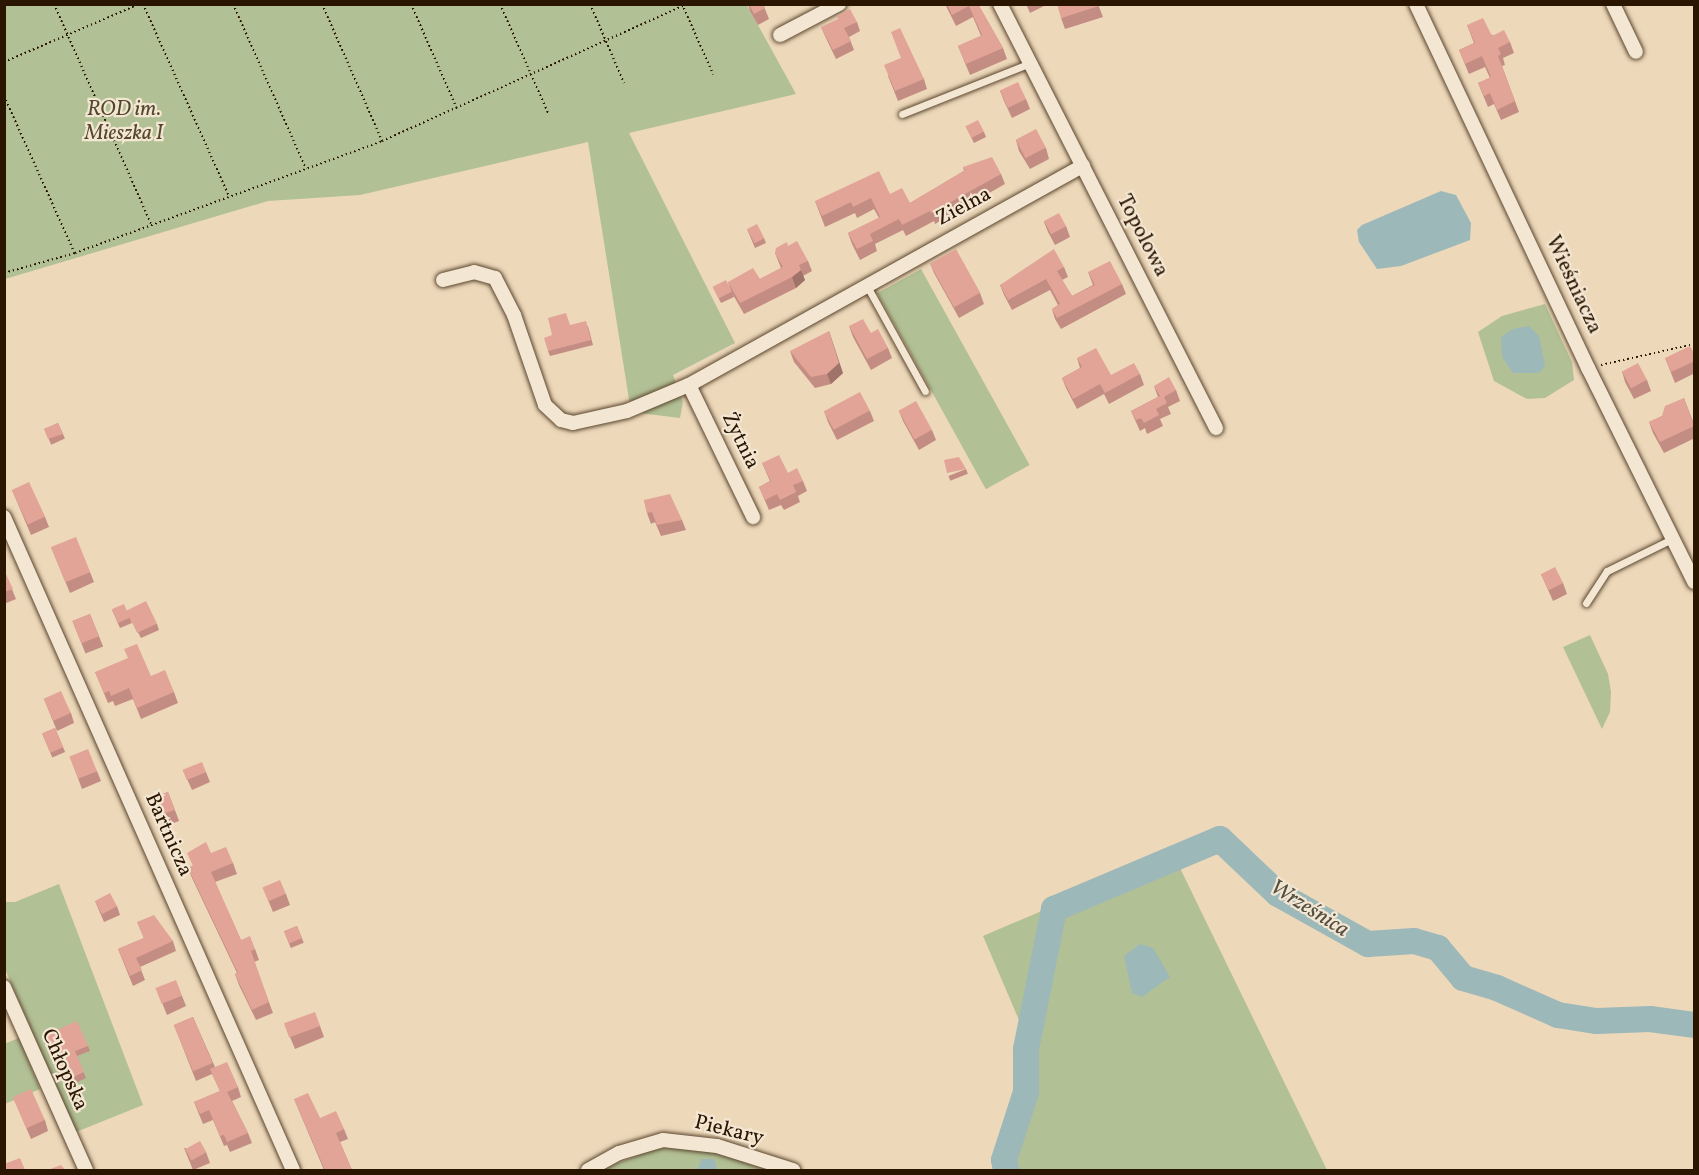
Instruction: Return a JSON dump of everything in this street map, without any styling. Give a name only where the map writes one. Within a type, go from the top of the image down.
[{"type":"street","points":[[780,34],[839,4]]},
{"type":"street","name":"Topolowa","points":[[1000,4],[1216,428]]},
{"type":"street","name":"Wieśniacza","points":[[1416,4],[1588,368],[1695,582]]},
{"type":"street","points":[[1613,4],[1636,52]]},
{"type":"street","name":"Zielna","points":[[443,280],[474,272],[486,272],[495,278],[514,315],[545,405],[561,420],[573,423],[627,411],[689,384],[866,284],[1083,166]]},
{"type":"street","name":"Żytnia","points":[[689,384],[753,517]]},
{"type":"street","name":"Bartnicza","points":[[4,517],[293,1170]]},
{"type":"street","name":"Chłopska","points":[[4,987],[86,1170]]},
{"type":"street","name":"Piekary","points":[[588,1170],[619,1154],[663,1140],[717,1146],[793,1170]]},
{"type":"lane","points":[[902,114],[1030,63]]},
{"type":"lane","points":[[866,284],[925,391]]},
{"type":"lane","points":[[1586,603],[1607,571],[1672,539]]},
{"type":"path","points":[[54,4],[152,224]]},
{"type":"path","points":[[4,62],[139,4]]},
{"type":"path","points":[[143,4],[229,197]]},
{"type":"path","points":[[233,4],[306,170]]},
{"type":"path","points":[[322,4],[382,141]]},
{"type":"path","points":[[411,4],[457,110]]},
{"type":"path","points":[[500,4],[548,113]]},
{"type":"path","points":[[590,4],[624,83]]},
{"type":"path","points":[[4,273],[75,253],[382,141],[457,110],[682,5],[712,74]]},
{"type":"path","points":[[4,96],[75,253]]},
{"type":"path","points":[[1588,368],[1695,344]]},
{"type":"green space","name":"ROD im. Mieszka I","points":[[4,5],[747,5],[796,94],[629,133],[735,343],[673,375],[683,402],[680,418],[631,412],[588,142],[360,195],[268,201],[5,279]]},
{"type":"green space","points":[[921,269],[1030,465],[986,489],[877,293]]},
{"type":"green space","points":[[1545,304],[1572,362],[1574,380],[1545,398],[1527,399],[1494,381],[1478,332],[1502,316]]},
{"type":"green space","points":[[1590,635],[1608,674],[1611,692],[1610,712],[1602,729],[1563,647]]},
{"type":"green space","points":[[1219,835],[1281,891],[1370,940],[1416,937],[1442,945],[1465,974],[1589,1011],[1694,1018],[1694,1032],[1641,1026],[1569,1024],[1467,986],[1436,952],[1426,947],[1360,949],[1281,907],[1219,855],[1205,853],[1178,864],[1327,1170],[1003,1170],[1001,1161],[1018,1109],[1021,1114],[1030,1092],[1033,1031],[1025,1034],[983,936]]},
{"type":"green space","points":[[59,884],[143,1105],[76,1132],[5,969],[4,902],[15,902]]},
{"type":"green space","points":[[19,1038],[40,1089],[5,1104],[4,1044]]},
{"type":"green space","points":[[661,1146],[721,1153],[776,1170],[600,1170]]},
{"type":"water","points":[[1441,191],[1456,195],[1471,223],[1470,240],[1401,266],[1377,269],[1359,242],[1357,230],[1362,225]]},
{"type":"water","points":[[1529,326],[1539,336],[1545,366],[1539,373],[1513,373],[1502,357],[1501,337],[1513,329]]},
{"type":"water","points":[[1140,944],[1153,948],[1170,977],[1142,997],[1132,993],[1124,956]]},
{"type":"water","points":[[702,1159],[714,1159],[717,1170],[697,1170]]},
{"type":"building","points":[[749,4],[763,4],[765,8],[754,14]]},
{"type":"building","points":[[947,4],[978,4],[1003,48],[966,64],[958,46],[982,35],[969,6],[952,15]]},
{"type":"building","points":[[1057,4],[1098,4],[1099,6],[1061,18]]},
{"type":"building","points":[[850,9],[857,22],[844,28],[851,41],[833,50],[821,27],[838,19],[837,16]]},
{"type":"building","points":[[1483,18],[1492,36],[1504,30],[1510,42],[1498,48],[1501,54],[1498,56],[1515,101],[1497,110],[1490,93],[1484,96],[1478,83],[1491,77],[1482,56],[1465,64],[1459,50],[1475,43],[1467,25]]},
{"type":"building","points":[[900,28],[924,79],[895,91],[884,65],[901,58],[891,32]]},
{"type":"building","points":[[1018,82],[1026,99],[1008,108],[1000,90]]},
{"type":"building","points":[[978,120],[984,132],[971,138],[966,126]]},
{"type":"building","points":[[1036,129],[1046,148],[1026,158],[1016,140]]},
{"type":"building","points":[[992,157],[1001,174],[931,213],[930,211],[902,225],[899,219],[870,234],[873,241],[857,249],[848,233],[880,217],[871,198],[853,207],[851,202],[822,216],[815,201],[879,171],[890,194],[902,188],[910,203],[965,170],[963,167]]},
{"type":"building","points":[[1059,213],[1066,226],[1051,234],[1044,221]]},
{"type":"building","points":[[757,224],[764,238],[754,243],[747,229]]},
{"type":"building","points":[[797,241],[808,261],[799,265],[801,270],[792,277],[740,303],[728,282],[753,268],[760,279],[783,267],[775,253],[776,248],[787,242],[788,246]]},
{"type":"building","points":[[956,249],[980,293],[954,307],[930,264]]},
{"type":"building","points":[[1054,249],[1064,267],[1057,271],[1072,296],[1095,285],[1088,272],[1110,261],[1122,284],[1057,318],[1052,309],[1060,304],[1046,279],[1008,300],[1000,285]]},
{"type":"building","points":[[726,280],[732,292],[719,298],[713,287]]},
{"type":"building","points":[[566,313],[570,325],[586,321],[591,340],[548,351],[544,338],[552,335],[548,318]]},
{"type":"building","points":[[863,319],[871,333],[878,329],[888,348],[867,359],[849,326]]},
{"type":"building","points":[[829,331],[839,363],[827,374],[811,377],[790,351]]},
{"type":"building","points":[[1690,346],[1695,355],[1695,361],[1671,372],[1665,358]]},
{"type":"building","points":[[1096,348],[1111,375],[1134,363],[1140,374],[1105,393],[1100,384],[1073,399],[1062,378],[1082,367],[1077,358]]},
{"type":"building","points":[[1638,363],[1647,380],[1631,388],[1622,371]]},
{"type":"building","points":[[1169,377],[1176,390],[1164,397],[1167,403],[1156,409],[1159,415],[1144,423],[1141,418],[1136,420],[1131,411],[1160,396],[1154,386]]},
{"type":"building","points":[[860,392],[870,411],[834,430],[824,411]]},
{"type":"building","points":[[1684,398],[1694,426],[1660,442],[1649,422],[1662,416],[1665,406]]},
{"type":"building","points":[[916,401],[932,430],[915,440],[899,411]]},
{"type":"building","points":[[58,423],[63,434],[48,439],[44,429]]},
{"type":"building","points":[[779,455],[788,473],[797,468],[803,481],[793,485],[796,492],[780,500],[777,494],[765,500],[759,487],[771,481],[762,463]]},
{"type":"building","points":[[959,457],[966,469],[947,473],[944,460]]},
{"type":"building","points":[[29,482],[45,516],[28,524],[12,490]]},
{"type":"building","points":[[670,494],[682,520],[657,525],[652,512],[647,513],[644,500]]},
{"type":"building","points":[[76,537],[90,572],[65,582],[51,547]]},
{"type":"building","points":[[1555,567],[1563,583],[1549,590],[1541,574]]},
{"type":"building","points":[[4,570],[13,589],[4,592]]},
{"type":"building","points":[[146,601],[157,623],[137,633],[126,611]]},
{"type":"building","points":[[124,604],[130,618],[118,623],[112,609]]},
{"type":"building","points":[[90,614],[99,636],[81,643],[72,621]]},
{"type":"building","points":[[137,644],[151,676],[165,670],[174,692],[137,708],[129,688],[111,696],[109,691],[104,693],[95,672],[128,658],[124,649]]},
{"type":"building","points":[[61,691],[71,713],[53,721],[44,699]]},
{"type":"building","points":[[55,728],[63,747],[50,753],[42,733]]},
{"type":"building","points":[[88,749],[97,771],[78,779],[69,756]]},
{"type":"building","points":[[202,762],[206,772],[187,780],[183,770]]},
{"type":"building","points":[[168,792],[175,810],[159,816],[152,798]]},
{"type":"building","points":[[206,842],[211,853],[226,847],[233,863],[211,872],[241,940],[250,936],[255,949],[251,951],[269,1002],[252,1010],[235,974],[238,973],[188,868],[193,866],[187,853]]},
{"type":"building","points":[[280,880],[286,894],[268,901],[263,887]]},
{"type":"building","points":[[110,893],[117,906],[102,914],[95,901]]},
{"type":"building","points":[[154,915],[173,941],[136,958],[142,970],[130,976],[118,949],[144,938],[137,922]]},
{"type":"building","points":[[297,926],[302,938],[289,943],[284,931]]},
{"type":"building","points":[[176,980],[182,996],[162,1004],[155,988]]},
{"type":"building","points":[[315,1012],[320,1026],[289,1037],[284,1023]]},
{"type":"building","points":[[193,1017],[213,1063],[193,1071],[174,1025]]},
{"type":"building","points":[[77,1021],[88,1046],[75,1051],[84,1072],[67,1080],[46,1035]]},
{"type":"building","points":[[227,1062],[238,1087],[227,1092],[248,1133],[227,1142],[224,1135],[220,1136],[209,1110],[200,1114],[194,1102],[220,1091],[210,1069]]},
{"type":"building","points":[[31,1089],[45,1120],[27,1128],[13,1097]]},
{"type":"building","points":[[308,1093],[320,1118],[336,1111],[344,1129],[336,1133],[352,1170],[325,1170],[294,1099]]},
{"type":"building","points":[[200,1141],[206,1152],[191,1161],[185,1149]]},
{"type":"building","points":[[20,1158],[25,1170],[5,1170],[4,1164]]},
{"type":"building","points":[[61,1165],[65,1170],[48,1170]]},
{"type":"waterway","name":"Wrześnica","points":[[1006,1170],[1004,1160],[1026,1092],[1026,1049],[1054,909],[1220,839],[1278,894],[1368,944],[1414,941],[1438,948],[1463,978],[1497,988],[1558,1015],[1597,1021],[1650,1019],[1694,1025]]}]
